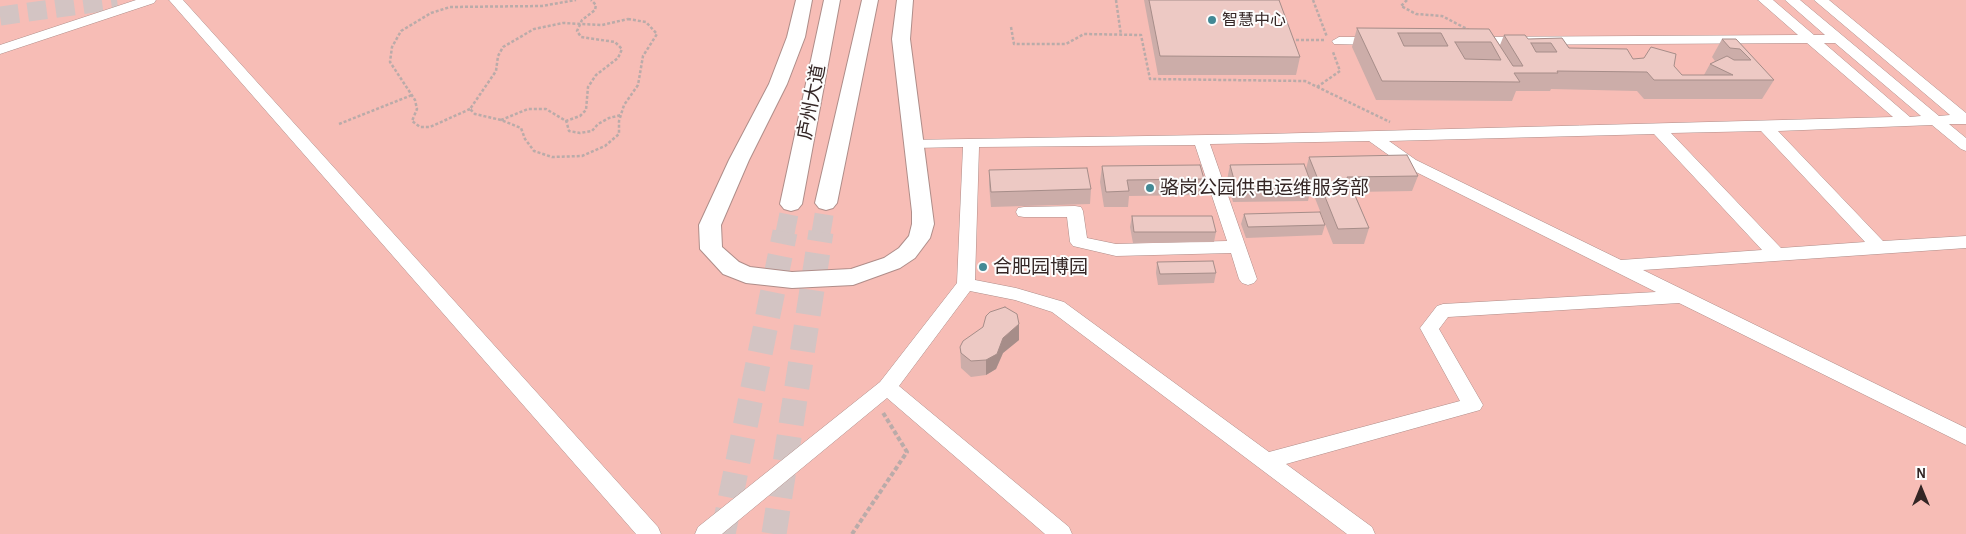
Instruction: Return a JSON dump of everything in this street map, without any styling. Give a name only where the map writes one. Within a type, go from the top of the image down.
[{"type":"main road","points":[[804,0],[796,37],[778,84],[739,160],[710,225],[711,249],[731,268],[746,275],[792,280],[853,277],[892,263],[907,252],[919,238],[923,224],[923,212],[901,39],[905,0]]},
{"type":"main road","name":"庐州大道","points":[[791,204],[832,0]]},
{"type":"main road","name":"庐州大道","points":[[826,203],[870,0]]},
{"type":"street","points":[[0,50],[149,0]]},
{"type":"street","points":[[176,0],[650,534]]},
{"type":"street","points":[[1765,0],[1906,121]]},
{"type":"street","points":[[1792,0],[1966,146]]},
{"type":"street","points":[[1821,0],[1965,119]]},
{"type":"street","points":[[1463,41],[1839,39]]},
{"type":"street","points":[[1333,41],[1386,41]]},
{"type":"street","points":[[913,143],[1201,140],[1658,129],[1965,119]]},
{"type":"street","points":[[1765,126],[1879,247]]},
{"type":"street","points":[[1658,129],[1776,254]]},
{"type":"street","points":[[1372,136],[1410,163],[1966,437]]},
{"type":"street","points":[[1201,140],[1248,279]]},
{"type":"street","points":[[706,534],[880,392],[966,284],[971,143]]},
{"type":"street","points":[[1024,212],[1075,211],[1079,242],[1116,250],[1237,247]]},
{"type":"street","points":[[1618,266],[1966,242]]},
{"type":"street","points":[[966,284],[1016,294],[1058,306],[1364,534]]},
{"type":"street","points":[[1266,462],[1472,405],[1429,328],[1443,311],[1679,297]]},
{"type":"street","points":[[880,392],[1061,534]]},
{"type":"path","points":[[470,108],[475,114],[501,120],[521,128],[525,139],[534,151],[552,157],[582,156],[605,146],[619,134],[624,105],[638,85],[642,56],[657,34],[646,22],[628,19],[602,25],[564,23],[534,29],[503,46],[498,56],[496,71],[470,108],[442,123],[420,127],[412,121],[417,108],[412,95],[390,62],[392,47],[401,31],[417,20],[450,7],[542,6],[576,0]]},
{"type":"path","points":[[501,120],[528,109],[546,109],[566,120],[571,120],[586,110],[588,86],[596,76],[618,58],[622,49],[615,42],[581,37],[578,31],[582,20],[594,10],[596,5],[591,0]]},
{"type":"path","points":[[1116,0],[1121,35]]},
{"type":"path","points":[[1407,0],[1401,6],[1416,14],[1442,16],[1477,34],[1482,41]]},
{"type":"path","points":[[1011,27],[1014,44],[1066,44],[1084,34],[1141,35],[1150,79],[1305,81],[1387,119],[1405,135]]},
{"type":"path","points":[[1283,40],[1333,41]]},
{"type":"path","points":[[339,124],[412,95]]},
{"type":"path","points":[[566,120],[569,131],[580,133],[592,131],[598,124],[609,118],[621,115]]},
{"type":"path","points":[[852,534],[907,452],[880,392]]},
{"type":"shaded area","name":"合肥园博园","points":[[0,0],[1966,0],[1966,534],[0,534]]},
{"type":"building","name":"智慧中心","points":[[1149,0],[1279,0],[1300,57],[1160,56]]},
{"type":"building","points":[[1357,28],[1489,29],[1513,66],[1523,66],[1504,35],[1525,35],[1528,39],[1562,38],[1569,48],[1627,49],[1633,59],[1644,58],[1651,47],[1676,54],[1674,66],[1682,75],[1733,75],[1710,64],[1727,56],[1734,60],[1751,60],[1740,49],[1730,48],[1722,39],[1736,39],[1774,80],[1654,80],[1647,72],[1557,71],[1558,73],[1514,73],[1520,82],[1382,81]],"holes":[[[1398,33],[1441,33],[1448,46],[1404,46]],[[1455,42],[1491,42],[1501,60],[1465,59]],[[1531,43],[1551,43],[1557,52],[1536,52]]]},
{"type":"building","points":[[1407,155],[1418,176],[1347,177],[1369,228],[1338,229],[1309,157]]},
{"type":"building","points":[[1304,164],[1312,186],[1236,187],[1230,165]]},
{"type":"building","points":[[1200,165],[1204,179],[1127,180],[1129,191],[1106,192],[1102,166]]},
{"type":"building","points":[[1087,168],[1091,189],[991,192],[989,170]]},
{"type":"building","points":[[1320,212],[1325,225],[1248,227],[1244,214]]},
{"type":"building","points":[[1132,216],[1212,216],[1216,232],[1134,232]]},
{"type":"building","points":[[1213,261],[1216,273],[1160,274],[1157,262]]},
{"type":"building","points":[[1005,307],[1017,314],[1019,324],[1003,338],[997,354],[986,360],[971,361],[961,353],[960,347],[963,341],[983,327],[986,316],[990,312]]},
{"type":"tunnel","points":[[0,16],[117,0]]},
{"type":"tunnel","points":[[821,233],[826,203]]},
{"type":"tunnel","points":[[785,233],[791,204]]},
{"type":"tunnel","points":[[723,534],[785,232]]},
{"type":"tunnel","points":[[774,534],[821,232]]},
{"type":"place","name":"智慧中心","points":[[1212,20]]},
{"type":"place","name":"骆岗公园供电运维服务部","points":[[1150,188]]},
{"type":"place","name":"合肥园博园","points":[[983,267]]}]
